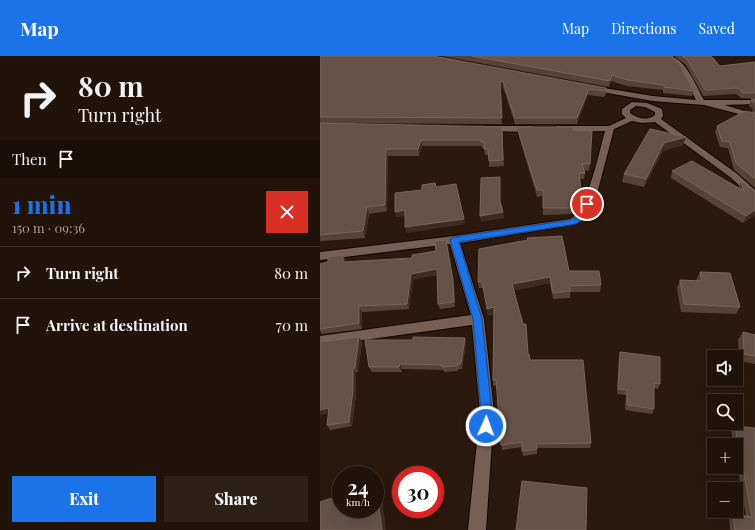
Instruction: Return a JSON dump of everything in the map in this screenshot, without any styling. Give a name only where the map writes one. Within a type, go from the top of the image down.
[{"type":"street","points":[[669,56],[682,66],[701,102],[742,112],[755,117]]},
{"type":"street","points":[[586,87],[609,92],[684,102],[728,104],[755,102]]},
{"type":"street","points":[[609,92],[631,105],[641,104],[656,108],[684,102]]},
{"type":"street","points":[[631,105],[625,112],[632,118],[649,121],[656,119],[660,114],[656,108]]},
{"type":"street","points":[[479,129],[610,128],[632,118]]},
{"type":"street","points":[[656,119],[733,175],[755,194]]},
{"type":"street","points":[[320,256],[454,240],[564,225],[574,222],[581,217],[593,190],[610,128]]},
{"type":"street","points":[[454,240],[478,319],[487,412],[477,530]]},
{"type":"street","points":[[320,341],[478,319]]},
{"type":"building","points":[[320,56],[433,56],[606,88],[605,91],[589,89],[577,118],[515,118],[503,81],[500,82],[502,118],[320,117]]},
{"type":"building","points":[[472,56],[672,56],[679,63],[694,91],[628,80],[612,75],[610,81]]},
{"type":"building","points":[[682,56],[711,56],[720,66],[755,62],[755,93],[743,93],[738,88],[705,90],[687,59]]},
{"type":"building","points":[[745,111],[755,113],[755,179],[736,163],[730,142],[722,141],[717,126]]},
{"type":"building","points":[[320,123],[502,127],[503,160],[489,161],[488,149],[484,149],[484,142],[481,142],[481,140],[421,140],[418,149],[386,149],[385,205],[367,207],[363,231],[320,235]]},
{"type":"building","points":[[517,127],[574,127],[573,130],[592,131],[590,164],[582,164],[585,173],[579,173],[581,190],[575,190],[576,205],[573,208],[543,208],[543,190],[537,190]]},
{"type":"building","points":[[650,129],[686,137],[664,143],[646,179],[624,174]]},
{"type":"building","points":[[692,161],[744,191],[741,181],[755,192],[755,210],[746,216],[672,171]]},
{"type":"building","points":[[500,177],[500,201],[503,212],[480,216],[481,178]]},
{"type":"building","points":[[435,183],[436,187],[456,184],[464,219],[405,227],[405,210],[395,212],[395,193],[422,190],[422,185]]},
{"type":"building","points":[[562,236],[569,271],[599,271],[601,285],[569,286],[570,291],[553,293],[550,277],[512,284],[523,324],[526,324],[528,354],[530,360],[583,360],[591,443],[536,444],[537,449],[522,451],[522,442],[501,445],[496,380],[493,380],[494,307],[487,309],[482,281],[478,282],[479,249],[528,240],[527,238]]},
{"type":"building","points":[[446,240],[453,280],[454,302],[438,304],[437,269],[411,274],[407,304],[359,306],[359,323],[320,329],[320,264],[328,262],[328,257],[343,255],[343,262],[412,258],[412,255],[436,251],[435,241]]},
{"type":"building","points":[[700,272],[730,273],[740,307],[684,304],[680,280],[702,281]]},
{"type":"building","points":[[743,332],[755,335],[755,356],[744,354]]},
{"type":"building","points":[[359,337],[355,368],[353,368],[353,390],[349,422],[327,425],[329,408],[320,410],[320,342]]},
{"type":"building","points":[[413,337],[465,338],[461,364],[457,364],[457,366],[442,367],[442,365],[400,364],[399,367],[369,367],[365,340],[413,340]]},
{"type":"building","points":[[620,352],[660,357],[660,384],[654,383],[654,409],[627,405],[627,390],[618,389]]},
{"type":"building","points":[[743,427],[755,428],[755,530],[735,530],[734,518],[743,518],[743,516],[752,517],[743,469],[743,438],[737,438],[736,430],[743,430]]},
{"type":"building","points":[[522,481],[587,488],[586,530],[516,530]]},
{"type":"building","points":[[332,498],[332,518],[380,518],[382,530],[320,530],[320,502]]},
{"type":"route","points":[[486,426],[487,412],[478,319],[454,240],[564,225],[574,222],[581,217],[587,204]]}]
